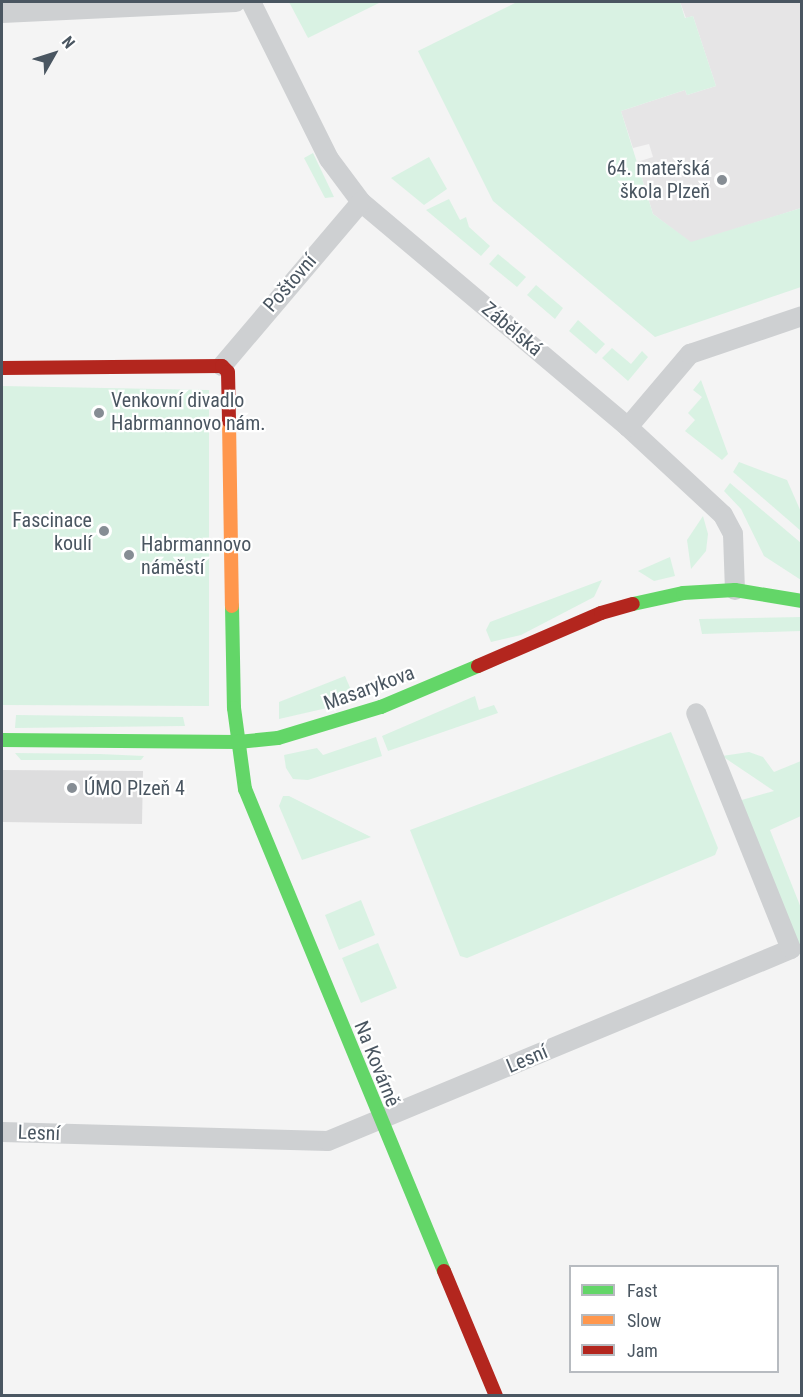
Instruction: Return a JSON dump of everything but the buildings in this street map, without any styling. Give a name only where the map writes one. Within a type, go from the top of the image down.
[{"type":"street","points":[[2,13],[236,2]]},
{"type":"street","name":"Zábělská","points":[[251,2],[329,159],[361,202],[628,427],[723,515],[733,534],[735,590]]},
{"type":"street","name":"Poštovní","points":[[222,366],[361,202]]},
{"type":"street","points":[[628,427],[690,354],[801,316]]},
{"type":"street","points":[[2,368],[222,366],[231,381],[238,742]]},
{"type":"street","points":[[735,590],[801,601]]},
{"type":"street","name":"Masarykova","points":[[2,740],[238,742],[278,738],[381,707],[601,613],[682,592],[735,590]]},
{"type":"street","name":"Lesní","points":[[2,1132],[328,1141],[380,1122],[791,949],[718,757],[696,713]]},
{"type":"street","name":"Na Kovárně","points":[[238,742],[252,810],[380,1122],[496,1395]]},
{"type":"shaded area","name":"64. mateřská škola Plzeň","points":[[680,2],[801,2],[801,208],[691,243],[653,214],[637,162],[653,157],[649,144],[633,148],[621,111],[685,90],[687,95],[716,86],[693,16],[686,18]]},
{"type":"green space","points":[[289,2],[381,2],[308,38]]},
{"type":"green space","points":[[517,2],[680,2],[685,18],[693,16],[716,86],[687,95],[685,90],[621,111],[653,214],[691,242],[801,208],[801,287],[655,337],[493,201],[418,51]]},
{"type":"green space","points":[[313,153],[334,197],[325,198],[304,158]]},
{"type":"green space","points":[[429,157],[447,189],[424,205],[391,178]]},
{"type":"green space","points":[[449,199],[460,220],[466,217],[469,227],[490,246],[481,256],[426,210]]},
{"type":"green space","points":[[498,254],[526,277],[517,287],[489,264]]},
{"type":"green space","points":[[536,285],[563,308],[555,319],[527,295]]},
{"type":"green space","points":[[578,320],[605,344],[596,354],[569,331]]},
{"type":"green space","points":[[612,348],[631,364],[642,351],[648,357],[628,381],[602,358]]},
{"type":"green space","points":[[701,380],[728,454],[722,460],[685,431],[695,420],[688,413],[702,397],[693,390]]},
{"type":"green space","name":"Habrmannovo náměstí","points":[[2,386],[209,390],[209,706],[2,705]]},
{"type":"green space","points":[[739,462],[787,480],[801,512],[801,531],[733,472]]},
{"type":"green space","points":[[730,483],[801,543],[801,580],[764,556],[741,509],[724,491]]},
{"type":"green space","points":[[703,516],[708,534],[706,551],[691,569],[687,540]]},
{"type":"green space","points":[[670,557],[675,576],[654,581],[638,571]]},
{"type":"green space","points":[[602,580],[594,597],[521,635],[491,642],[486,630],[490,622]]},
{"type":"green space","points":[[801,617],[801,631],[702,634],[699,619]]},
{"type":"green space","points":[[345,676],[351,690],[327,708],[279,719],[279,702]]},
{"type":"green space","points":[[475,696],[479,710],[494,705],[498,713],[388,751],[382,736]]},
{"type":"green space","points":[[16,715],[183,717],[185,726],[15,728]]},
{"type":"green space","points":[[671,732],[718,848],[715,855],[467,958],[460,956],[410,830]]},
{"type":"green space","points":[[376,737],[382,756],[308,780],[293,779],[286,768],[284,755],[317,748],[323,755]]},
{"type":"green space","points":[[749,752],[763,757],[774,772],[801,761],[801,816],[770,830],[801,908],[801,958],[738,801],[774,791],[722,756]]},
{"type":"green space","points":[[15,753],[144,756],[141,760],[21,760]]},
{"type":"green space","points":[[283,796],[289,796],[371,837],[302,860],[279,806]]},
{"type":"green space","points":[[361,900],[375,935],[339,950],[325,915]]},
{"type":"green space","points":[[378,943],[397,988],[361,1003],[342,958]]},
{"type":"traffic: fast","points":[[633,604],[683,593],[735,590],[802,601]]},
{"type":"traffic: fast","points":[[232,606],[234,708],[245,789],[444,1271]]},
{"type":"traffic: fast","points":[[2,740],[238,742],[278,738],[381,707],[478,666]]},
{"type":"traffic: slow","points":[[229,421],[232,606]]},
{"type":"traffic: jam","points":[[2,368],[222,366],[228,372],[229,421]]},
{"type":"traffic: jam","points":[[478,666],[601,613],[633,604]]},
{"type":"traffic: jam","points":[[444,1271],[496,1396]]},
{"type":"place","name":"64. mateřská škola Plzeň","points":[[722,180]]},
{"type":"place","name":"Venkovní divadlo Habrmannovo nám.","points":[[99,413]]},
{"type":"place","name":"Fascinace koulí","points":[[104,531]]},
{"type":"place","name":"Habrmannovo náměstí","points":[[129,555]]},
{"type":"place","name":"ÚMO Plzeň 4","points":[[72,788]]}]
